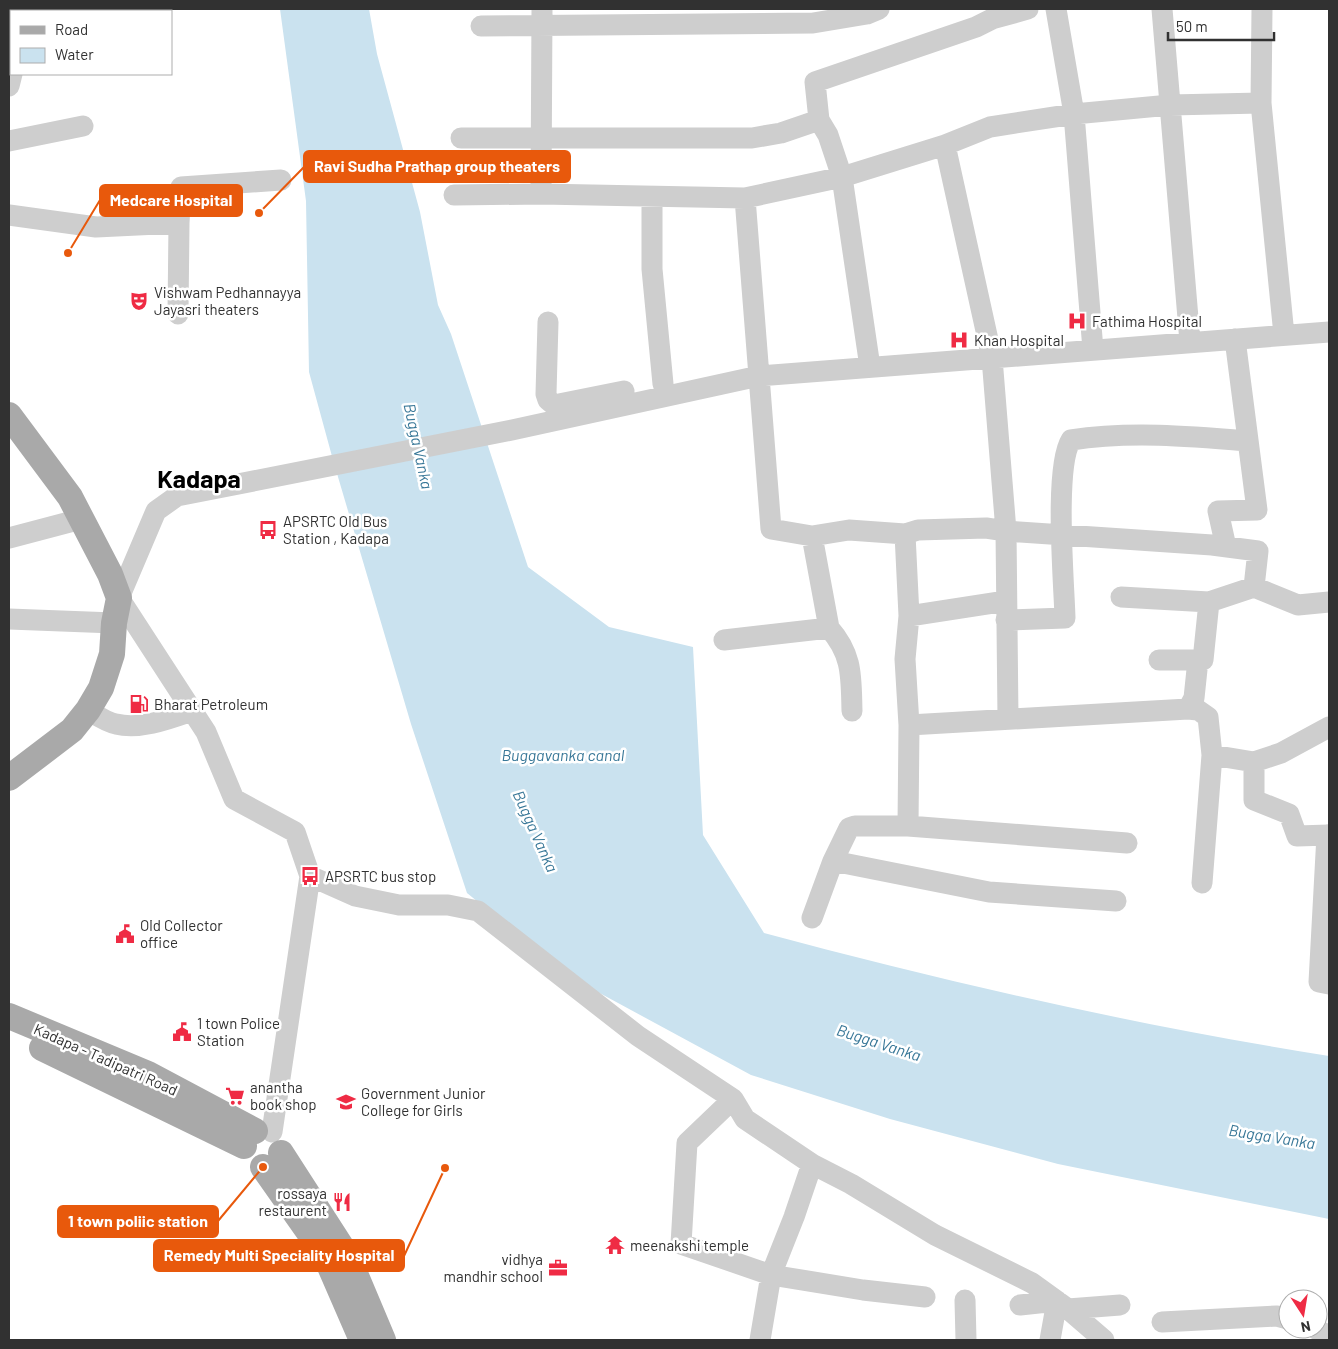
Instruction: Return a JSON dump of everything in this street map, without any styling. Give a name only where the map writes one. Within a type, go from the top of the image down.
[{"type":"main road","points":[[9,778],[72,730],[88,710],[101,688],[112,654],[116,610],[110,574],[70,497],[13,427]]},
{"type":"main road","name":"Kadapa - Tadipatri Road","points":[[9,1016],[148,1074],[264,1143],[348,1257],[383,1340]]},
{"type":"main road","name":"Kadapa - Tadipatri Road","points":[[9,1032],[264,1143],[325,1255],[362,1340]]},
{"type":"street","points":[[482,26],[542,17],[813,23],[867,14],[879,9]]},
{"type":"street","points":[[870,368],[842,178],[828,134],[818,120],[815,82],[976,27],[992,18],[1028,9]]},
{"type":"street","points":[[1056,9],[1074,114],[1093,350]]},
{"type":"street","points":[[1162,9],[1190,342]]},
{"type":"street","points":[[1262,9],[1261,103],[1284,335]]},
{"type":"street","points":[[541,194],[542,17]]},
{"type":"street","points":[[454,195],[541,194],[745,198],[842,178],[945,146],[990,127],[1074,114],[1170,105],[1261,103]]},
{"type":"street","points":[[461,138],[752,138],[781,133],[818,120]]},
{"type":"street","points":[[9,141],[83,126]]},
{"type":"street","points":[[945,146],[992,358],[1006,531],[1008,719]]},
{"type":"street","points":[[178,314],[181,187],[281,180]]},
{"type":"street","points":[[652,197],[652,269],[663,384]]},
{"type":"street","points":[[745,198],[771,529],[812,536],[849,530],[905,534],[918,530],[986,528],[1226,547],[1258,551],[1254,587]]},
{"type":"street","points":[[9,216],[96,227],[179,223]]},
{"type":"street","points":[[548,322],[546,394],[548,400],[554,404],[663,384],[758,372],[870,368],[1329,332]]},
{"type":"street","points":[[1226,547],[1218,512],[1257,510],[1235,339]]},
{"type":"street","points":[[116,610],[156,511],[177,496],[512,430],[758,372]]},
{"type":"street","points":[[909,616],[1006,611],[1065,618],[1062,533],[1063,463],[1071,440],[1098,436],[1171,435],[1247,441]]},
{"type":"street","points":[[9,538],[81,519]]},
{"type":"street","points":[[905,534],[909,616],[905,660],[909,725],[908,826]]},
{"type":"street","points":[[812,536],[829,628],[846,651],[851,679],[852,711]]},
{"type":"street","points":[[1121,597],[1209,602],[1254,587],[1298,605],[1329,602]]},
{"type":"street","points":[[1159,660],[1203,660],[1209,602]]},
{"type":"street","points":[[9,620],[116,610]]},
{"type":"street","points":[[116,610],[206,732],[234,799],[295,832],[310,876],[289,1027],[264,1143]]},
{"type":"street","points":[[724,640],[829,628]]},
{"type":"street","points":[[1188,709],[1194,698],[1198,660]]},
{"type":"street","points":[[909,725],[1188,709],[1198,710],[1208,717],[1212,755],[1202,884]]},
{"type":"street","points":[[88,710],[115,724],[134,725],[165,721],[192,711]]},
{"type":"street","points":[[1212,755],[1254,762],[1282,753],[1329,727]]},
{"type":"street","points":[[1254,762],[1254,800],[1289,814],[1297,836],[1328,835],[1319,982],[1329,984]]},
{"type":"street","points":[[812,918],[833,861],[847,831],[852,827],[908,826],[1127,843]]},
{"type":"street","points":[[833,861],[989,892],[1116,901]]},
{"type":"street","points":[[310,876],[354,896],[399,905],[448,905],[478,911],[638,1036],[733,1099],[745,1119],[812,1164],[859,1189],[935,1235],[1032,1283],[1104,1340]]},
{"type":"street","points":[[733,1099],[688,1143],[681,1244],[771,1275],[863,1290],[924,1297]]},
{"type":"street","points":[[760,1340],[771,1275],[812,1164]]},
{"type":"street","points":[[965,1300],[966,1340]]},
{"type":"street","points":[[1020,1305],[1120,1305]]},
{"type":"street","points":[[1050,1340],[1062,1305]]},
{"type":"street","points":[[1162,1322],[1278,1316]]},
{"type":"water","name":"Buggavanka canal","points":[[280,9],[369,9],[377,54],[420,212],[438,305],[451,334],[528,567],[609,627],[693,647],[703,835],[764,933],[904,969],[1045,1002],[1187,1031],[1329,1056],[1329,1219],[1058,1164],[890,1119],[751,1075],[570,977],[467,893],[411,724],[309,372],[306,201]]},
{"type":"place","name":"Ravi Sudha Prathap group theaters","points":[[259,213]]},
{"type":"place","name":"Medcare Hospital","points":[[68,253]]},
{"type":"place","name":"Vishwam Pedhannayya Jayasri theaters","points":[[139,301]]},
{"type":"place","name":"Fathima Hospital","points":[[1077,321]]},
{"type":"place","name":"Khan Hospital","points":[[959,340]]},
{"type":"place","name":"APSRTC Old Bus Station , Kadapa","points":[[268,530]]},
{"type":"place","name":"Bharat Petroleum","points":[[139,704]]},
{"type":"place","name":"APSRTC bus stop","points":[[310,876]]},
{"type":"place","name":"Old Collector office","points":[[125,934]]},
{"type":"place","name":"1 town Police Station","points":[[182,1032]]},
{"type":"place","name":"anantha book shop","points":[[235,1096]]},
{"type":"place","name":"Government Junior College for Girls","points":[[346,1102]]},
{"type":"place","name":"1 town poliic station","points":[[263,1167]]},
{"type":"place","name":"Remedy Multi Speciality Hospital","points":[[445,1168]]},
{"type":"place","name":"rossaya restaurent","points":[[342,1202]]},
{"type":"place","name":"meenakshi temple","points":[[615,1245]]},
{"type":"place","name":"vidhya mandhir school","points":[[558,1268]]},
{"type":"district","name":"Kadapa","points":[[199,478]]},
{"type":"water label","name":"Bugga Vanka","points":[[419,446]]},
{"type":"water label","name":"Bugga Vanka","points":[[536,831]]},
{"type":"water label","name":"Bugga Vanka","points":[[879,1042]]},
{"type":"water label","name":"Bugga Vanka","points":[[1272,1136]]}]
